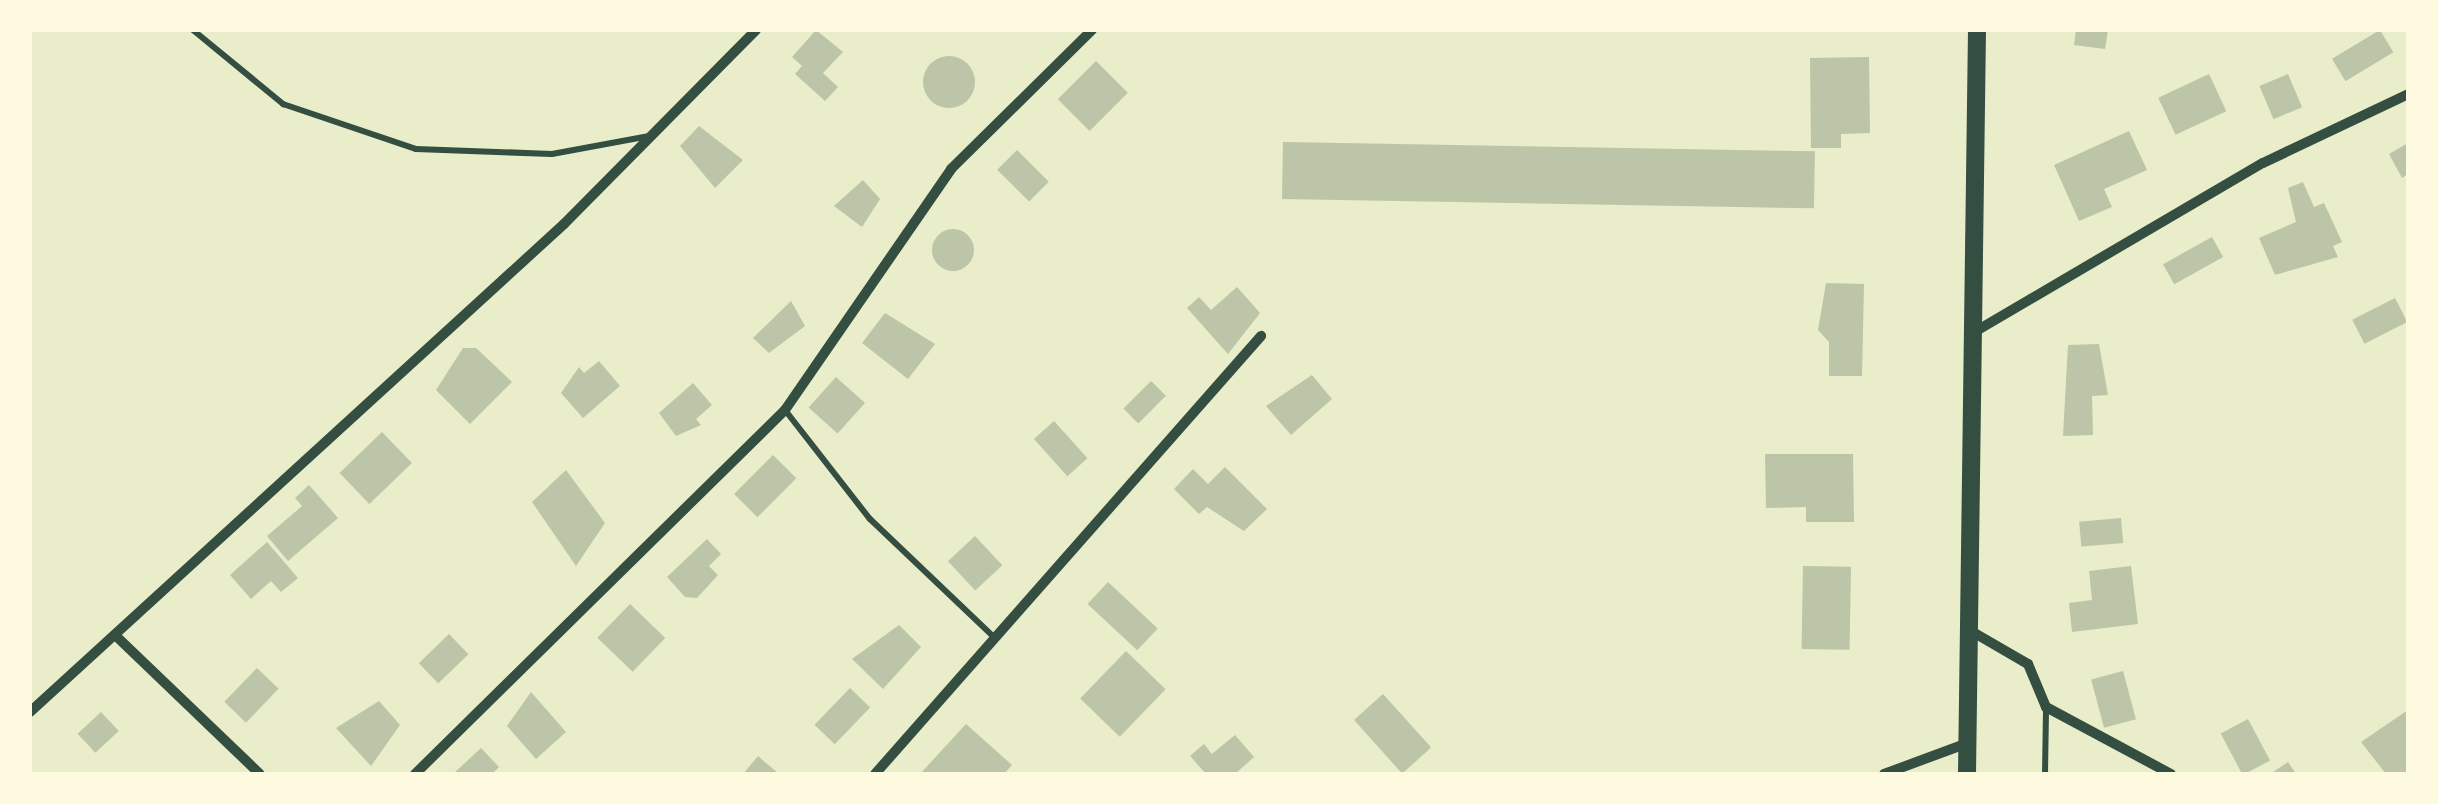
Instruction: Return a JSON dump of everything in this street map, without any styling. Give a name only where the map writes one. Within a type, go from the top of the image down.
[{"type":"main road","points":[[1967,774],[1972,631],[1970,335],[1977,30]]},
{"type":"street","points":[[30,712],[655,135],[756,30]]},
{"type":"street","points":[[415,774],[785,410],[951,168],[1092,30]]},
{"type":"street","points":[[1970,335],[2263,163],[2408,94]]},
{"type":"street","points":[[875,774],[1261,336]]},
{"type":"street","points":[[1972,631],[2028,664],[2046,707],[2172,774]]},
{"type":"street","points":[[116,636],[260,774]]},
{"type":"street","points":[[1884,774],[1968,743]]},
{"type":"lane","points":[[193,30],[283,104],[416,149],[552,154],[655,135]]},
{"type":"lane","points":[[785,410],[870,519],[996,639]]},
{"type":"lane","points":[[2045,774],[2046,707]]},
{"type":"building","points":[[816,30],[843,52],[823,73],[838,87],[825,101],[795,74],[802,66],[792,57]]},
{"type":"building","points":[[2076,30],[2108,30],[2105,49],[2074,45]]},
{"type":"building","points":[[2380,30],[2393,52],[2345,81],[2332,59]]},
{"type":"building","points":[[949,56],[967,64],[975,82],[967,100],[949,108],[931,100],[923,82],[931,64]]},
{"type":"building","points":[[1869,57],[1870,133],[1841,134],[1841,148],[1811,148],[1810,58]]},
{"type":"building","points":[[1096,61],[1128,93],[1090,131],[1058,99]]},
{"type":"building","points":[[2209,74],[2226,111],[2176,135],[2158,98]]},
{"type":"building","points":[[2288,74],[2302,107],[2274,119],[2259,86]]},
{"type":"building","points":[[699,126],[743,160],[715,188],[680,146]]},
{"type":"building","points":[[2129,131],[2147,170],[2104,189],[2112,207],[2079,221],[2054,165]]},
{"type":"building","points":[[1283,142],[1815,151],[1814,208],[1282,199]]},
{"type":"building","points":[[2408,143],[2408,174],[2402,178],[2389,154]]},
{"type":"building","points":[[1017,150],[1049,182],[1029,202],[997,170]]},
{"type":"building","points":[[863,180],[880,199],[862,227],[834,206]]},
{"type":"building","points":[[2303,182],[2314,207],[2324,203],[2342,242],[2333,246],[2338,257],[2275,275],[2259,238],[2296,222],[2288,188]]},
{"type":"building","points":[[953,229],[968,235],[974,250],[968,265],[953,271],[938,265],[932,250],[938,235]]},
{"type":"building","points":[[2212,237],[2223,257],[2174,284],[2163,264]]},
{"type":"building","points":[[1826,283],[1864,284],[1862,376],[1829,376],[1829,342],[1818,330]]},
{"type":"building","points":[[1237,287],[1260,313],[1228,354],[1187,308],[1199,297],[1211,310]]},
{"type":"building","points":[[2395,298],[2407,322],[2364,344],[2352,320]]},
{"type":"building","points":[[791,301],[805,326],[769,353],[753,338]]},
{"type":"building","points":[[885,313],[935,344],[908,379],[862,343]]},
{"type":"building","points":[[2099,344],[2108,395],[2092,396],[2093,435],[2063,436],[2068,345]]},
{"type":"building","points":[[463,348],[476,348],[512,382],[470,424],[436,390]]},
{"type":"building","points":[[599,361],[620,386],[583,418],[561,393],[579,367],[584,373]]},
{"type":"building","points":[[1312,375],[1332,399],[1291,435],[1266,406]]},
{"type":"building","points":[[836,377],[865,403],[838,434],[809,407]]},
{"type":"building","points":[[1151,381],[1166,396],[1138,423],[1123,409]]},
{"type":"building","points":[[693,383],[712,405],[696,419],[701,425],[676,436],[659,413]]},
{"type":"building","points":[[1054,421],[1087,458],[1067,476],[1034,439]]},
{"type":"building","points":[[382,432],[412,463],[369,504],[340,473]]},
{"type":"building","points":[[1765,454],[1853,454],[1854,522],[1806,522],[1806,507],[1766,508]]},
{"type":"building","points":[[773,455],[796,478],[757,517],[734,494]]},
{"type":"building","points":[[1225,467],[1267,509],[1244,531],[1207,507],[1199,514],[1174,489],[1193,469],[1208,484]]},
{"type":"building","points":[[566,470],[605,523],[576,566],[532,502]]},
{"type":"building","points":[[309,485],[338,518],[288,561],[267,536],[302,506],[295,498]]},
{"type":"building","points":[[2121,518],[2123,543],[2081,547],[2079,522]]},
{"type":"building","points":[[975,536],[1002,565],[975,590],[948,561]]},
{"type":"building","points":[[707,539],[721,554],[709,566],[718,575],[697,598],[685,597],[667,577]]},
{"type":"building","points":[[267,542],[298,578],[281,592],[271,581],[251,599],[230,575]]},
{"type":"building","points":[[1803,566],[1851,567],[1850,650],[1802,649]]},
{"type":"building","points":[[2131,566],[2138,624],[2072,632],[2069,603],[2092,600],[2089,571]]},
{"type":"building","points":[[1108,582],[1158,628],[1137,650],[1088,604]]},
{"type":"building","points":[[630,604],[665,638],[633,672],[597,638]]},
{"type":"building","points":[[899,625],[921,647],[883,689],[852,659]]},
{"type":"building","points":[[449,634],[468,654],[438,683],[419,663]]},
{"type":"building","points":[[1126,651],[1166,689],[1120,737],[1080,698]]},
{"type":"building","points":[[257,668],[279,689],[246,723],[224,702]]},
{"type":"building","points":[[2123,671],[2136,719],[2104,728],[2091,680]]},
{"type":"building","points":[[850,688],[870,707],[835,744],[815,725]]},
{"type":"building","points":[[531,692],[566,732],[536,759],[507,726]]},
{"type":"building","points":[[1383,694],[1431,748],[1402,774],[1354,720]]},
{"type":"building","points":[[379,701],[400,725],[371,766],[336,728]]},
{"type":"building","points":[[2408,710],[2408,773],[2386,774],[2361,742]]},
{"type":"building","points":[[101,712],[119,731],[95,753],[78,734]]},
{"type":"building","points":[[2248,719],[2270,760],[2242,774],[2221,734]]},
{"type":"building","points":[[966,724],[1012,765],[1004,774],[920,774]]},
{"type":"building","points":[[1235,735],[1254,757],[1235,774],[1206,774],[1190,756],[1204,744],[1212,754]]},
{"type":"building","points":[[481,748],[499,767],[492,774],[453,774]]},
{"type":"building","points":[[758,756],[779,774],[743,774]]},
{"type":"building","points":[[2288,762],[2296,774],[2270,774]]}]
